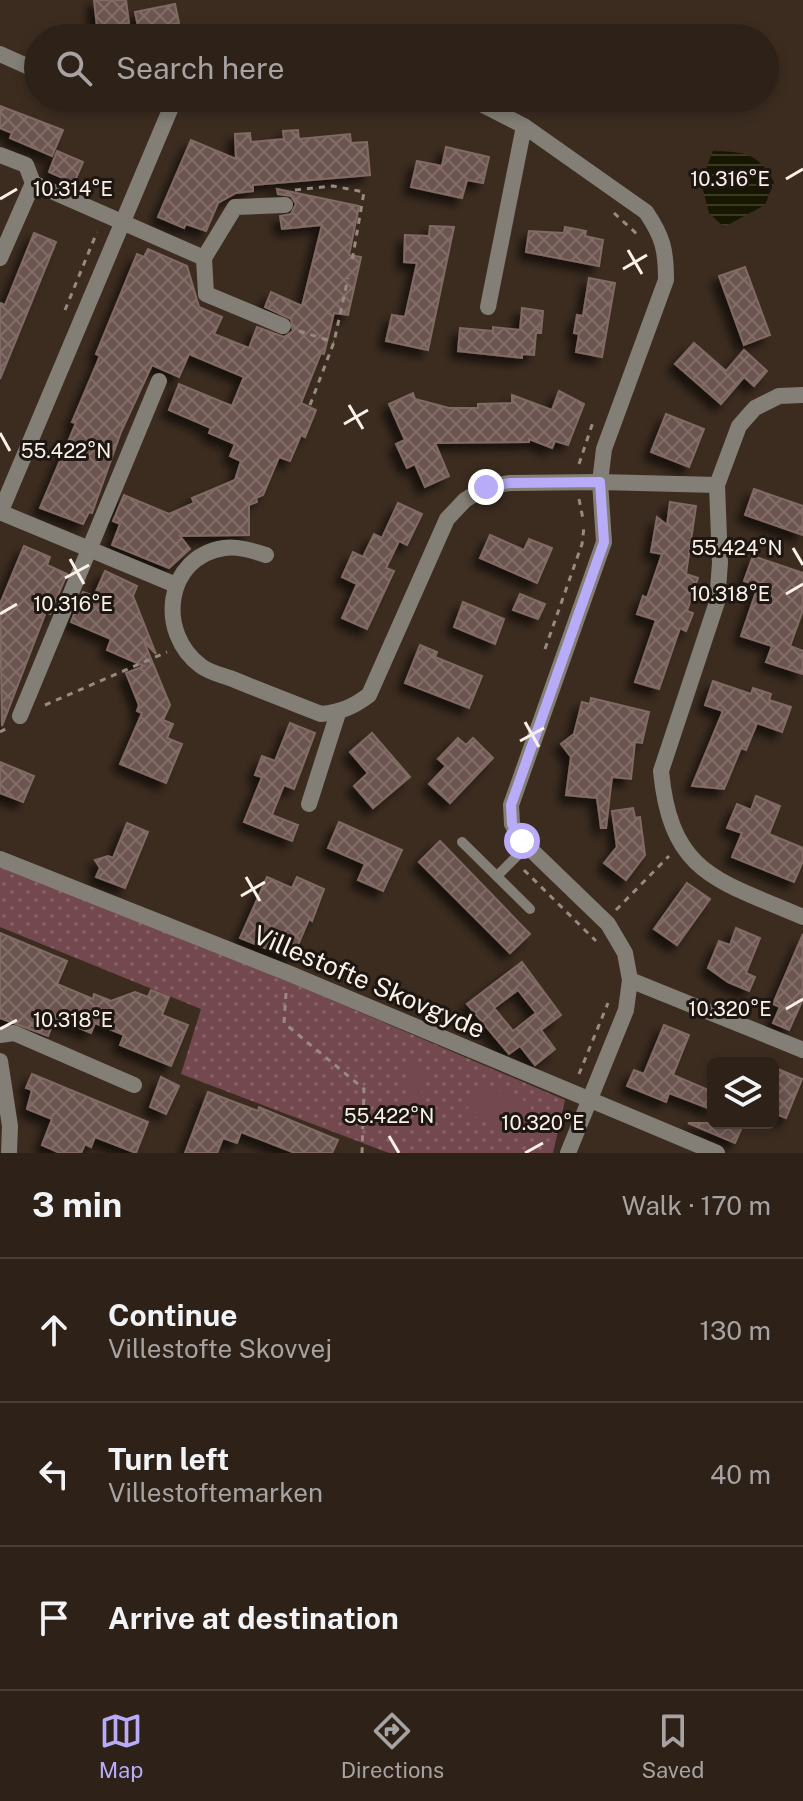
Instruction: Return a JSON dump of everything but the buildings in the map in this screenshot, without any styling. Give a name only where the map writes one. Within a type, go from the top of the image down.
[{"type":"street","points":[[0,54],[24,65]]},
{"type":"street","points":[[169,112],[0,513],[176,585]]},
{"type":"street","points":[[497,112],[524,126],[646,212],[659,231],[666,254],[666,280],[604,449],[600,482],[604,542],[511,805],[512,824],[527,846],[608,924],[625,953],[630,980],[626,1010],[568,1153]]},
{"type":"street","points":[[488,307],[524,126]]},
{"type":"street","points":[[0,155],[26,165],[33,183],[0,258]]},
{"type":"street","points":[[33,183],[204,258]]},
{"type":"street","points":[[283,326],[206,294],[204,258],[235,207],[285,205]]},
{"type":"street","points":[[20,716],[159,381]]},
{"type":"street","points":[[803,395],[779,396],[755,408],[739,426],[717,485],[720,563],[717,602],[661,771],[671,826],[687,854],[712,878],[803,917]]},
{"type":"street","points":[[266,555],[223,548],[200,558],[176,585],[171,607],[181,645],[202,667],[321,714],[338,713],[369,695],[447,519],[465,500],[486,487],[510,483],[600,482],[717,485]]},
{"type":"street","points":[[309,804],[338,713]]},
{"type":"street","name":"Villestofte Skovgyde","points":[[0,859],[288,973],[717,1153]]},
{"type":"street","points":[[630,980],[803,1050]]},
{"type":"street","points":[[0,1035],[14,1033],[134,1085]]},
{"type":"street","points":[[0,1061],[10,1126],[9,1153]]},
{"type":"lane","points":[[462,842],[530,909]]},
{"type":"lane","points":[[497,876],[527,846]]},
{"type":"path","points":[[285,205],[292,190],[333,186],[364,192],[352,261]]},
{"type":"path","points":[[310,405],[334,342],[348,278]]},
{"type":"path","points":[[283,326],[334,342]]},
{"type":"path","points":[[0,732],[20,716],[181,645]]},
{"type":"path","points":[[608,924],[618,907],[681,843]]},
{"type":"path","points":[[288,973],[284,1023],[364,1089],[362,1153]]},
{"type":"shaded area","points":[[713,151],[733,152],[756,159],[774,182],[765,205],[724,227],[709,213],[701,182]]},
{"type":"shaded area","points":[[0,865],[287,981],[565,1100],[553,1153],[389,1153],[181,1074],[201,1009],[0,927]]},
{"type":"shaded area","points":[[410,1065],[422,1065],[421,1106],[409,1106]]},
{"type":"shaded area","points":[[479,1082],[532,1104],[520,1135],[466,1113]]},
{"type":"route","points":[[486,487],[510,483],[600,482],[604,542],[511,805],[512,824],[522,841]]}]
